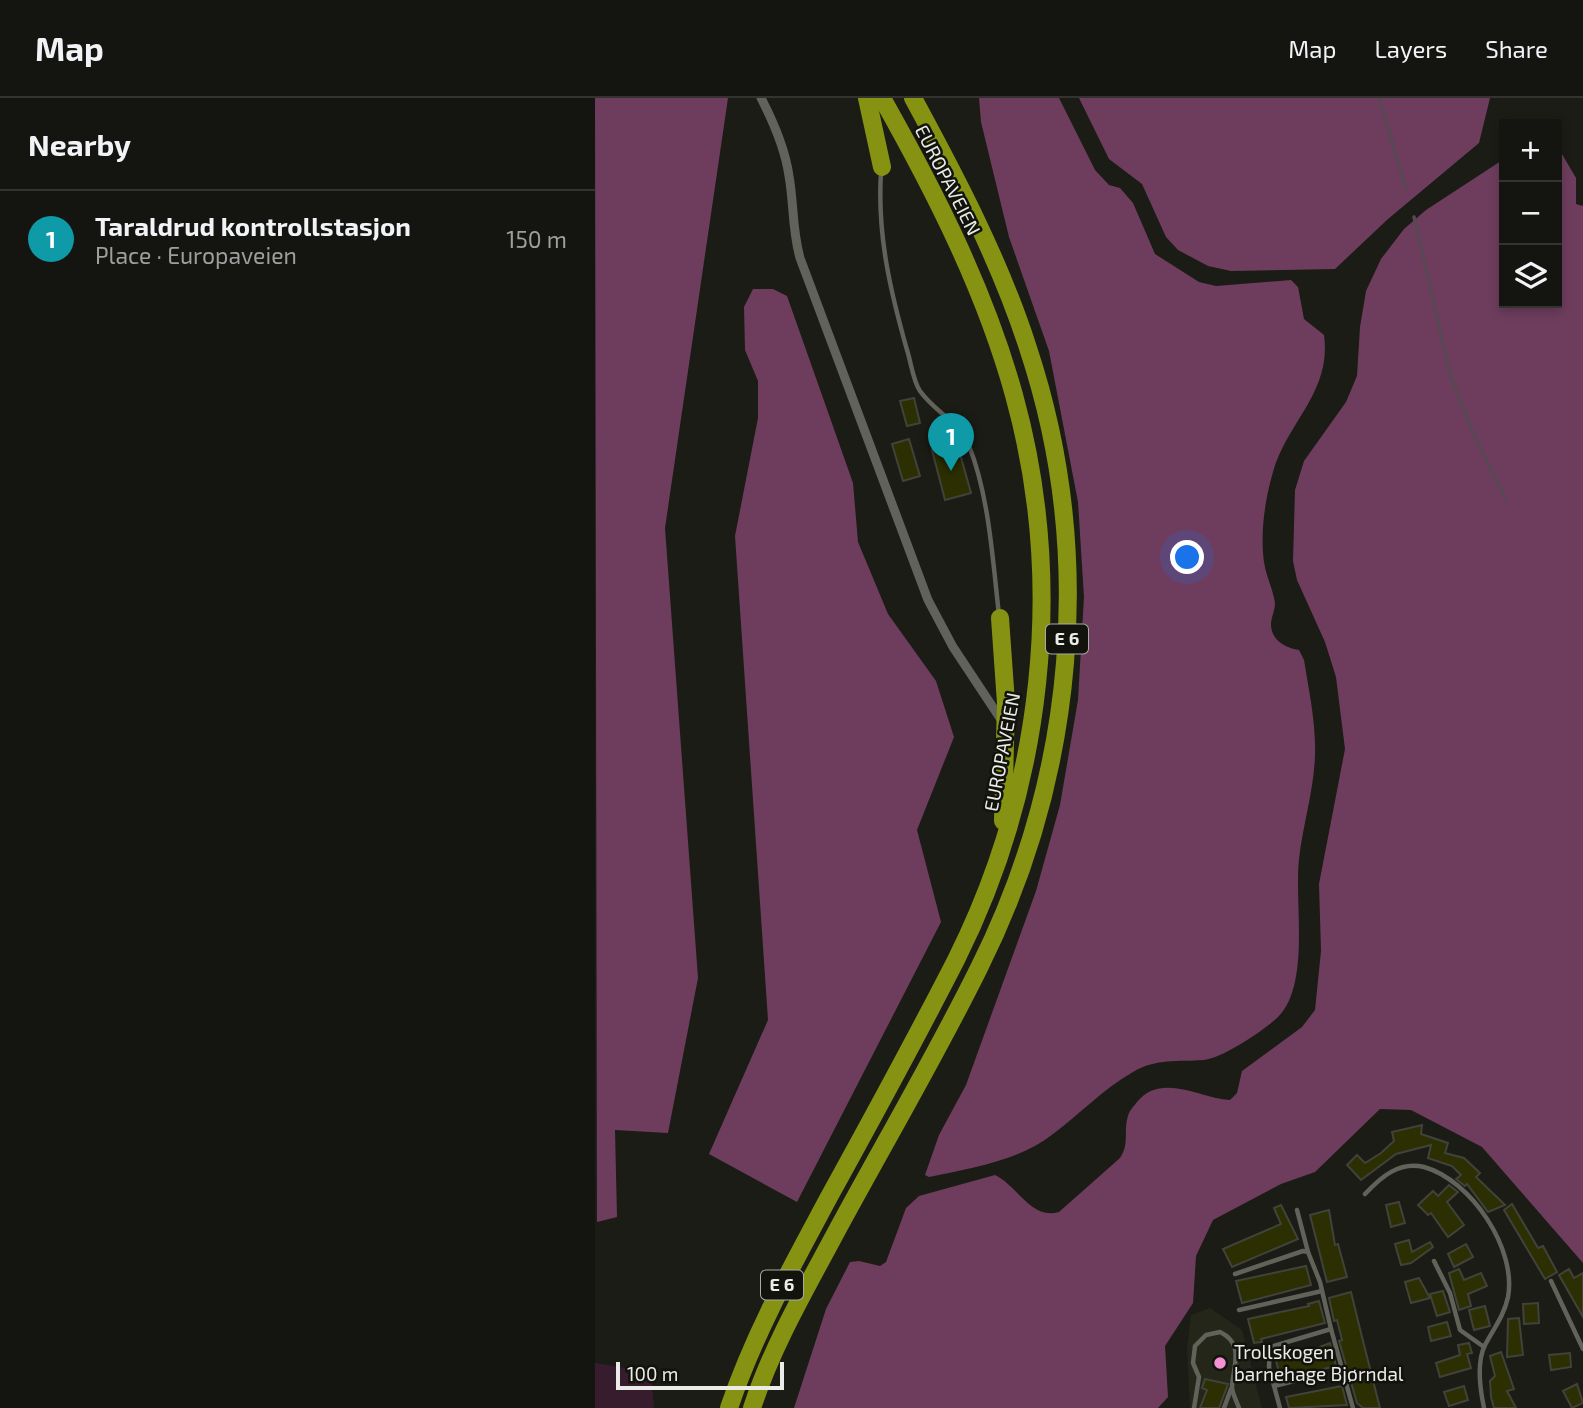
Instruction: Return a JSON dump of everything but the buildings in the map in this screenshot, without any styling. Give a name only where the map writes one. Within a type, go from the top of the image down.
[{"type":"highway","points":[[867,98],[882,167]]},
{"type":"highway","name":"EUROPAVEIEN","points":[[729,1408],[786,1276],[956,959],[988,890],[1002,849],[1027,753],[1037,683],[1042,603],[1037,511],[1014,395],[988,317],[954,236],[882,98]]},
{"type":"highway","name":"EUROPAVEIEN","points":[[751,1408],[772,1356],[807,1285],[979,968],[1012,896],[1046,789],[1065,681],[1067,549],[1057,466],[1040,389],[1029,350],[998,267],[962,190],[913,98]]},
{"type":"highway","name":"E 6","points":[[1000,618],[1007,729],[1002,849]]},
{"type":"street","points":[[761,98],[785,152],[791,186],[793,232],[800,258],[928,600],[953,647],[1007,729]]},
{"type":"lane","points":[[882,167],[879,204],[881,241],[900,322],[919,390],[958,427],[969,447],[985,515],[1000,618]]},
{"type":"lane","points":[[1365,1194],[1383,1174],[1400,1168],[1421,1166],[1452,1180],[1477,1203],[1501,1250],[1510,1285],[1503,1314],[1480,1359],[1484,1408]]},
{"type":"lane","points":[[1297,1210],[1353,1408]]},
{"type":"lane","points":[[1235,1274],[1297,1252],[1308,1252]]},
{"type":"lane","points":[[1434,1261],[1450,1293],[1460,1330],[1484,1347]]},
{"type":"lane","points":[[1551,1281],[1583,1349]]},
{"type":"lane","points":[[1239,1310],[1322,1291]]},
{"type":"lane","points":[[1280,1408],[1267,1356],[1270,1347],[1331,1329]]},
{"type":"lane","points":[[1194,1408],[1199,1377],[1193,1355],[1195,1346],[1206,1335],[1220,1332],[1232,1341],[1237,1357],[1232,1388],[1224,1408]]},
{"type":"lane","points":[[1274,1386],[1322,1374]]},
{"type":"lane","points":[[1232,1388],[1239,1408]]},
{"type":"shaded area","points":[[595,98],[728,98],[665,528],[698,978],[668,1133],[615,1130],[617,1217],[597,1222]]},
{"type":"shaded area","points":[[979,98],[1059,98],[1095,170],[1109,185],[1120,188],[1133,203],[1155,254],[1199,282],[1216,286],[1291,280],[1298,287],[1304,319],[1324,335],[1325,355],[1321,373],[1273,472],[1263,528],[1265,567],[1275,603],[1271,621],[1273,635],[1280,642],[1299,650],[1304,660],[1313,719],[1315,755],[1299,859],[1298,965],[1288,1004],[1277,1018],[1242,1043],[1212,1058],[1159,1063],[1133,1072],[1053,1134],[1025,1151],[978,1167],[929,1177],[925,1175],[939,1135],[966,1085],[1036,891],[1060,805],[1078,700],[1084,597],[1078,502],[1049,351],[1009,237],[981,122]]},
{"type":"shaded area","points":[[1079,98],[1490,98],[1479,143],[1388,219],[1335,269],[1231,271],[1208,266],[1178,250],[1166,237],[1142,184],[1109,159]]},
{"type":"shaded area","points":[[1562,154],[1576,178],[1576,204],[1583,206],[1583,1263],[1482,1147],[1411,1110],[1380,1109],[1315,1172],[1281,1184],[1213,1220],[1196,1256],[1193,1303],[1165,1346],[1168,1397],[1158,1408],[794,1408],[826,1309],[850,1262],[859,1261],[880,1266],[886,1262],[906,1208],[919,1196],[995,1175],[1033,1207],[1049,1213],[1059,1212],[1120,1158],[1125,1147],[1129,1114],[1147,1093],[1157,1089],[1181,1089],[1230,1100],[1237,1093],[1242,1071],[1302,1027],[1315,1010],[1321,951],[1319,884],[1345,749],[1336,677],[1325,642],[1297,580],[1293,561],[1295,490],[1304,461],[1346,402],[1357,376],[1360,327],[1366,291],[1381,259],[1404,229],[1426,210],[1499,162],[1499,308],[1562,308]]},
{"type":"shaded area","points":[[753,289],[773,289],[787,296],[853,483],[858,542],[888,614],[936,681],[954,737],[917,830],[941,922],[797,1202],[709,1154],[768,1020],[735,536],[758,418],[758,381],[745,350],[744,307]]},
{"type":"shaded area","name":"Trollskogen barnehage Bjørndal","points":[[1210,1308],[1242,1330],[1262,1408],[1190,1408],[1187,1349],[1191,1315]]},
{"type":"shaded area","points":[[595,1363],[651,1372],[654,1408],[595,1408]]},
{"type":"waterway","points":[[1379,98],[1406,189]]},
{"type":"waterway","points":[[1414,217],[1451,377],[1472,431],[1506,500]]},
{"type":"place","name":"Taraldrud kontrollstasjon","points":[[951,471]]},
{"type":"place","name":"Trollskogen barnehage Bjørndal","points":[[1220,1363]]}]
